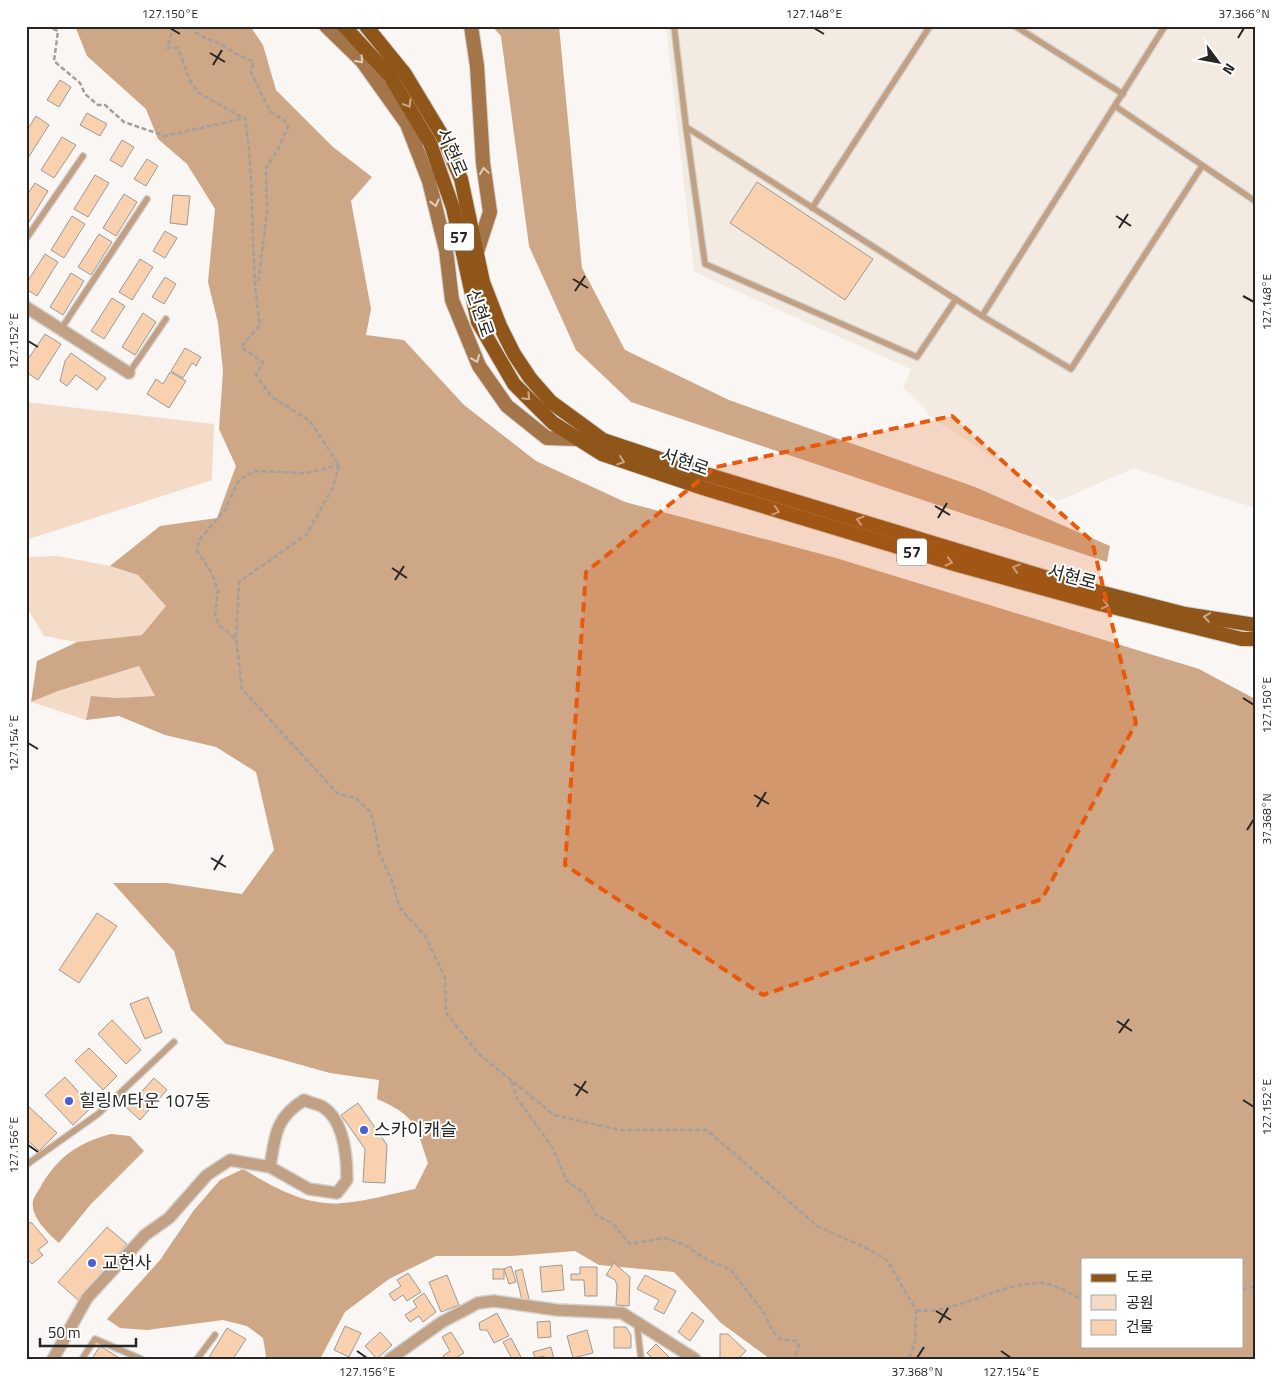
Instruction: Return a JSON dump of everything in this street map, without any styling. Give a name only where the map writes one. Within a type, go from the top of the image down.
[{"type":"main road","name":"신현로","points":[[326,26],[362,61],[407,124],[429,181],[446,250],[452,300],[479,366],[507,406],[547,438],[578,439]]},
{"type":"main road","name":"서현로","points":[[344,26],[390,76],[430,143],[453,208],[478,322],[514,384],[553,423],[602,454],[703,488],[860,536],[1100,604],[1242,639],[1255,639]]},
{"type":"main road","name":"서현로","points":[[366,26],[405,74],[443,137],[461,179],[483,282],[500,326],[530,378],[550,402],[602,440],[699,472],[1068,584],[1185,614],[1255,625]]},
{"type":"main road","points":[[471,26],[477,66],[483,163],[490,212],[477,252]]},
{"type":"street","points":[[26,307],[129,373]]},
{"type":"street","points":[[53,1359],[87,1298],[145,1235],[169,1218],[207,1175],[230,1160],[270,1167],[309,1189],[337,1194],[347,1180],[346,1147],[334,1119],[324,1108],[304,1100],[291,1109],[276,1129],[270,1167]]},
{"type":"street","points":[[390,1359],[442,1322],[478,1303],[494,1301],[557,1310],[622,1313],[695,1359]]},
{"type":"lane","points":[[674,26],[705,264],[917,357],[956,299]]},
{"type":"lane","points":[[812,208],[930,26]]},
{"type":"lane","points":[[1015,26],[1123,94]]},
{"type":"lane","points":[[982,316],[1166,26]]},
{"type":"lane","points":[[1116,106],[1255,202]]},
{"type":"lane","points":[[686,127],[982,316],[1071,369],[1202,166]]},
{"type":"lane","points":[[26,240],[83,156]]},
{"type":"lane","points":[[61,329],[147,199]]},
{"type":"lane","points":[[129,373],[166,318]]},
{"type":"lane","points":[[26,1165],[98,1114],[174,1042]]},
{"type":"lane","points":[[636,1321],[642,1359]]},
{"type":"lane","points":[[197,1359],[214,1334]]},
{"type":"lane","points":[[82,1359],[95,1339],[128,1356],[141,1359]]},
{"type":"path","points":[[46,26],[58,30],[54,61],[80,83],[85,94],[98,105],[105,105],[124,122],[166,136],[245,118]]},
{"type":"path","points":[[174,26],[168,48],[178,48],[190,81],[199,93],[245,118]]},
{"type":"path","points":[[190,26],[196,35],[224,45],[232,53],[253,61],[251,72],[255,76],[264,99],[271,112],[285,121],[288,126],[278,151],[266,168],[267,212],[256,301],[260,325],[241,347],[263,362],[256,375],[272,398],[310,421],[339,465],[333,487],[307,534],[239,582],[236,638],[242,689],[338,794],[355,798],[372,812],[380,855],[393,883],[399,907],[425,936],[446,978],[446,1012],[480,1054],[554,1115],[620,1130],[707,1130],[817,1226],[887,1260],[916,1310],[915,1342],[908,1359]]},
{"type":"path","points":[[245,118],[249,147],[251,235],[257,289]]},
{"type":"path","points":[[236,638],[219,625],[215,614],[218,590],[211,572],[197,551],[199,540],[225,510],[239,480],[256,471],[306,473],[339,465]]},
{"type":"path","points":[[510,1080],[517,1098],[552,1147],[567,1181],[584,1194],[596,1215],[612,1223],[630,1244],[665,1238],[683,1244],[706,1259],[732,1270],[765,1314],[772,1330],[780,1339],[798,1342],[800,1346],[794,1359]]},
{"type":"path","points":[[916,1310],[930,1312],[1012,1286],[1044,1283],[1081,1300]]},
{"type":"highlighted area","points":[[952,416],[1092,541],[1136,723],[1042,899],[763,995],[565,865],[586,572],[716,467]]},
{"type":"shaded area","points":[[75,26],[250,26],[263,45],[276,90],[333,147],[372,177],[351,201],[371,309],[366,335],[404,340],[464,405],[536,461],[625,502],[836,558],[1199,669],[1255,699],[1255,1359],[770,1359],[721,1323],[674,1272],[599,1265],[575,1251],[512,1256],[436,1256],[389,1279],[345,1312],[320,1359],[264,1359],[266,1356],[263,1338],[247,1326],[223,1320],[147,1330],[120,1328],[107,1319],[160,1260],[194,1210],[220,1180],[243,1169],[278,1189],[303,1199],[316,1202],[343,1203],[415,1189],[428,1163],[416,1130],[407,1116],[377,1099],[379,1080],[330,1073],[226,1044],[191,1010],[174,951],[113,883],[167,883],[242,894],[274,850],[256,772],[216,747],[165,735],[119,716],[86,720],[91,696],[118,698],[155,696],[139,666],[58,691],[31,702],[37,661],[77,642],[142,635],[166,606],[138,575],[110,566],[160,526],[217,518],[236,466],[219,429],[223,371],[218,323],[208,282],[215,209],[187,164],[158,139],[146,109],[87,56]]},
{"type":"shaded area","points":[[492,26],[559,26],[582,268],[625,350],[729,400],[975,487],[1110,546],[1107,562],[631,402],[576,350],[529,246],[501,36]]},
{"type":"shaded area","points":[[666,26],[1255,26],[1255,508],[1134,468],[1058,501],[927,414],[926,409],[903,388],[911,369],[694,272]]},
{"type":"shaded area","points":[[111,1134],[130,1136],[144,1151],[91,1204],[59,1243],[37,1219],[34,1213],[33,1201],[42,1184],[63,1158],[90,1141]]},
{"type":"green space","points":[[26,402],[214,424],[212,480],[26,540]]},
{"type":"green space","points":[[58,556],[110,566],[138,575],[167,606],[142,635],[77,642],[44,636],[26,606],[26,557]]},
{"type":"green space","points":[[139,666],[155,696],[118,698],[91,696],[86,720],[31,702],[57,691]]},
{"type":"building","points":[[60,80],[71,87],[59,107],[47,100]]},
{"type":"building","points":[[87,113],[107,124],[100,136],[80,125]]},
{"type":"building","points":[[36,116],[49,125],[28,158],[26,157],[26,132]]},
{"type":"building","points":[[62,137],[76,145],[54,178],[41,170]]},
{"type":"building","points":[[122,140],[134,147],[122,167],[110,160]]},
{"type":"building","points":[[147,159],[158,166],[146,186],[134,179]]},
{"type":"building","points":[[95,175],[109,183],[88,217],[74,209]]},
{"type":"building","points":[[757,182],[873,259],[845,300],[730,223]]},
{"type":"building","points":[[35,183],[48,191],[27,225],[26,197]]},
{"type":"building","points":[[124,194],[137,202],[116,236],[103,228]]},
{"type":"building","points":[[173,195],[190,196],[187,225],[170,223]]},
{"type":"building","points":[[72,216],[85,224],[64,258],[51,250]]},
{"type":"building","points":[[165,231],[177,238],[165,258],[153,251]]},
{"type":"building","points":[[99,234],[112,242],[91,275],[78,267]]},
{"type":"building","points":[[45,254],[58,262],[37,296],[26,289],[26,284]]},
{"type":"building","points":[[140,259],[153,267],[132,300],[119,292]]},
{"type":"building","points":[[71,273],[84,281],[63,315],[50,307]]},
{"type":"building","points":[[165,277],[176,284],[164,304],[152,297]]},
{"type":"building","points":[[112,298],[125,306],[104,339],[91,331]]},
{"type":"building","points":[[143,313],[156,322],[135,355],[122,347]]},
{"type":"building","points":[[45,334],[61,344],[38,380],[26,372],[26,362]]},
{"type":"building","points":[[185,348],[201,357],[196,366],[192,363],[183,378],[171,371]]},
{"type":"building","points":[[71,353],[106,378],[97,390],[76,375],[67,386],[60,381],[65,361]]},
{"type":"building","points":[[170,372],[186,381],[169,408],[147,394],[156,379],[163,384]]},
{"type":"building","points":[[97,913],[117,926],[79,983],[59,970]]},
{"type":"building","points":[[148,997],[162,1032],[145,1039],[130,1004]]},
{"type":"building","points":[[112,1020],[141,1050],[126,1064],[98,1034]]},
{"type":"building","points":[[89,1048],[117,1076],[103,1090],[75,1061]]},
{"type":"building","name":"힐링M타운 107동","points":[[65,1077],[92,1107],[73,1125],[45,1095]]},
{"type":"building","points":[[154,1078],[167,1090],[140,1120],[127,1108]]},
{"type":"building","name":"스카이캐슬","points":[[358,1103],[387,1145],[385,1183],[363,1182],[365,1149],[341,1115]]},
{"type":"building","points":[[26,1104],[57,1133],[39,1151],[26,1139]]},
{"type":"building","points":[[31,1222],[48,1242],[38,1250],[43,1255],[32,1264],[26,1258],[26,1227]]},
{"type":"building","name":"교헌사","points":[[107,1227],[127,1244],[78,1300],[58,1282]]},
{"type":"building","points":[[614,1263],[630,1277],[629,1306],[616,1305],[617,1285],[615,1280],[606,1275]]},
{"type":"building","points":[[562,1265],[564,1290],[542,1292],[540,1267]]},
{"type":"building","points":[[511,1266],[516,1282],[509,1284],[504,1269]]},
{"type":"building","points":[[580,1267],[597,1267],[597,1296],[585,1296],[584,1280],[571,1280],[571,1274],[580,1274]]},
{"type":"building","points":[[493,1269],[504,1269],[504,1279],[493,1279]]},
{"type":"building","points":[[522,1269],[529,1299],[522,1300],[515,1271]]},
{"type":"building","points":[[408,1273],[421,1292],[407,1301],[403,1295],[394,1301],[389,1294],[401,1286],[397,1280]]},
{"type":"building","points":[[447,1275],[459,1305],[441,1312],[429,1282]]},
{"type":"building","points":[[645,1275],[676,1291],[664,1314],[654,1309],[659,1300],[637,1289]]},
{"type":"building","points":[[424,1293],[436,1312],[423,1322],[419,1316],[410,1322],[405,1315],[417,1307],[413,1301]]},
{"type":"building","points":[[692,1312],[704,1321],[690,1341],[678,1332]]},
{"type":"building","points":[[497,1313],[509,1336],[494,1343],[487,1330],[480,1330],[479,1323]]},
{"type":"building","points":[[550,1321],[551,1337],[538,1338],[537,1322]]},
{"type":"building","points":[[345,1326],[361,1333],[349,1357],[334,1350]]},
{"type":"building","points":[[614,1327],[626,1327],[631,1335],[631,1348],[614,1348]]},
{"type":"building","points":[[227,1328],[246,1339],[233,1359],[208,1359]]},
{"type":"building","points":[[587,1330],[593,1353],[573,1358],[567,1336]]},
{"type":"building","points":[[380,1332],[392,1345],[377,1359],[365,1346]]},
{"type":"building","points":[[451,1332],[464,1353],[454,1359],[445,1359],[443,1356],[450,1351],[442,1337]]},
{"type":"building","points":[[720,1334],[728,1334],[746,1351],[738,1359],[720,1359]]},
{"type":"building","points":[[511,1338],[522,1359],[512,1359],[503,1342]]},
{"type":"building","points":[[656,1344],[671,1359],[653,1359],[647,1353]]},
{"type":"building","points":[[100,1346],[121,1359],[92,1359]]},
{"type":"building","points":[[551,1347],[554,1359],[545,1359],[544,1356],[535,1358],[533,1352]]},
{"type":"place","name":"힐링M타운 107동","points":[[69,1101]]},
{"type":"place","name":"스카이캐슬","points":[[364,1130]]},
{"type":"place","name":"교헌사","points":[[92,1263]]}]
